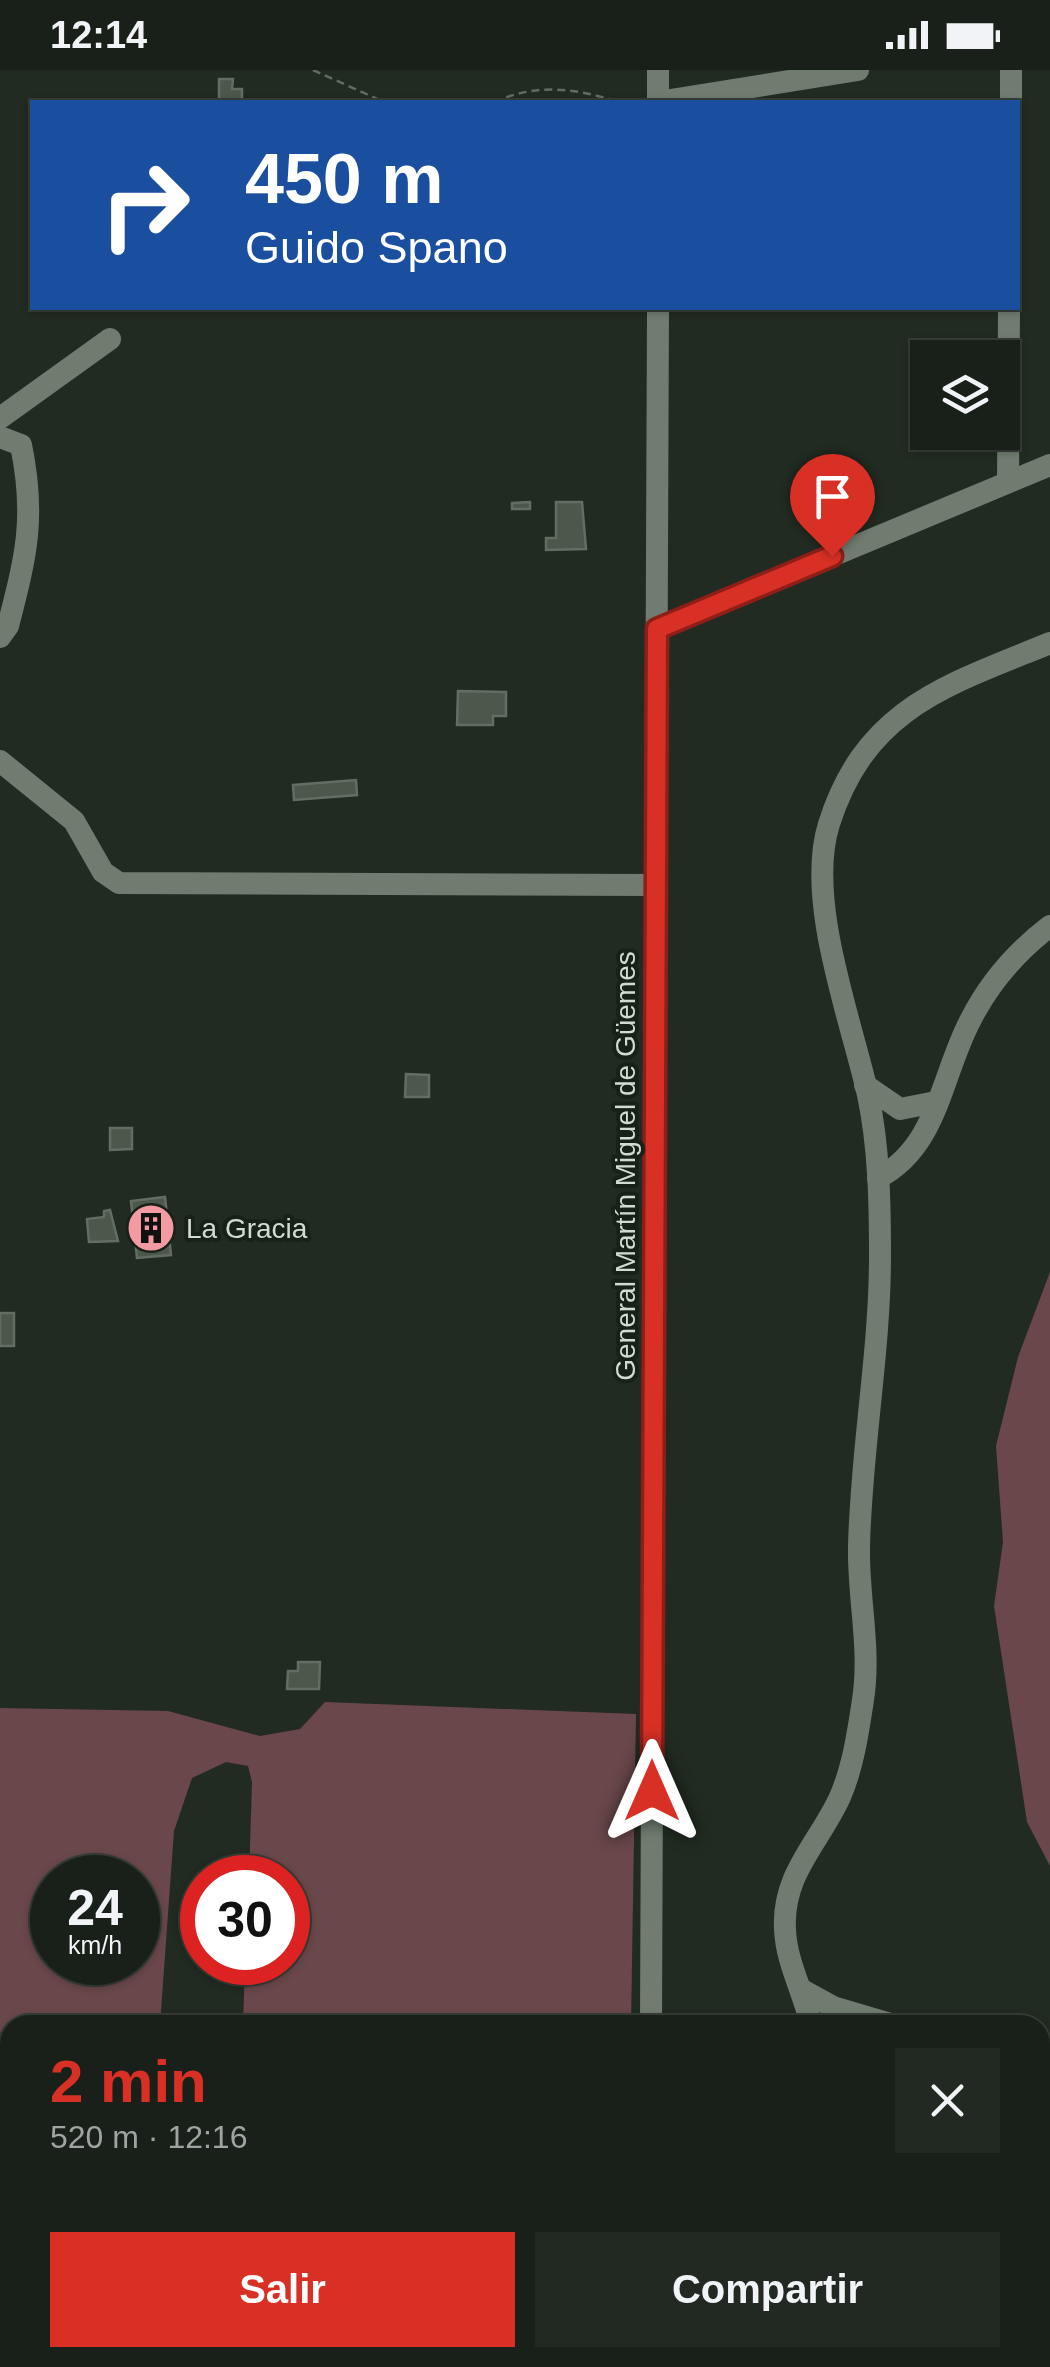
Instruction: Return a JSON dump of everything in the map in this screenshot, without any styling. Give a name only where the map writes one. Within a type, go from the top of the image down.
[{"type":"street","points":[[658,70],[658,100]]},
{"type":"street","points":[[670,100],[858,70]]},
{"type":"street","points":[[1011,70],[1011,100]]},
{"type":"street","name":"General Martín Miguel de Güemes","points":[[652,2015],[658,310]]},
{"type":"street","points":[[1008,482],[1009,310]]},
{"type":"street","points":[[0,418],[110,339]]},
{"type":"street","points":[[0,437],[22,445],[30,486],[30,543],[8,626],[0,638]]},
{"type":"street","points":[[657,629],[1050,465]]},
{"type":"street","points":[[808,2015],[789,1954],[785,1907],[802,1856],[839,1799],[851,1766],[864,1696],[866,1632],[859,1548],[878,1314],[878,1178],[865,1086],[829,928],[824,885],[829,822],[866,745],[895,718],[947,685],[1050,643]]},
{"type":"street","points":[[0,761],[74,821],[103,872],[119,882],[656,885]]},
{"type":"street","points":[[878,1178],[901,1166],[916,1150],[955,1051],[990,986],[1013,958],[1050,926]]},
{"type":"street","points":[[865,1086],[900,1109],[936,1102]]},
{"type":"street","points":[[802,1990],[858,2015]]},
{"type":"path","points":[[312,70],[380,100]]},
{"type":"path","points":[[499,100],[515,93],[555,87],[610,100]]},
{"type":"shaded area","points":[[1050,1272],[1050,1866],[1027,1822],[994,1606],[1003,1542],[996,1446],[1018,1357]]},
{"type":"shaded area","points":[[325,1702],[636,1714],[631,2015],[243,2015],[244,1985],[310,1985],[310,1855],[250,1855],[252,1782],[248,1766],[226,1762],[192,1778],[174,1831],[161,2015],[0,2015],[0,1708],[168,1711],[260,1736],[300,1729]]},
{"type":"building","points":[[219,79],[233,79],[232,89],[242,89],[242,100],[219,100]]},
{"type":"building","points":[[530,502],[530,509],[512,509],[512,503]]},
{"type":"building","points":[[556,502],[582,502],[586,549],[546,550],[546,538],[556,538]]},
{"type":"building","points":[[458,691],[506,692],[506,716],[493,716],[493,725],[457,725]]},
{"type":"building","points":[[356,780],[357,795],[294,800],[293,785]]},
{"type":"building","points":[[406,1074],[429,1075],[429,1097],[405,1097]]},
{"type":"building","points":[[110,1128],[132,1128],[132,1149],[110,1150]]},
{"type":"building","name":"La Gracia","points":[[165,1197],[171,1255],[137,1258],[131,1201]]},
{"type":"building","points":[[110,1210],[118,1241],[89,1242],[87,1219],[104,1217],[104,1211]]},
{"type":"building","points":[[0,1313],[14,1313],[14,1346],[0,1346]]},
{"type":"building","points":[[298,1662],[320,1662],[319,1689],[287,1689],[288,1671],[298,1671]]},
{"type":"place","name":"La Gracia","points":[[151,1228]]},
{"type":"route","points":[[652,1791],[657,629],[832,556]]}]
